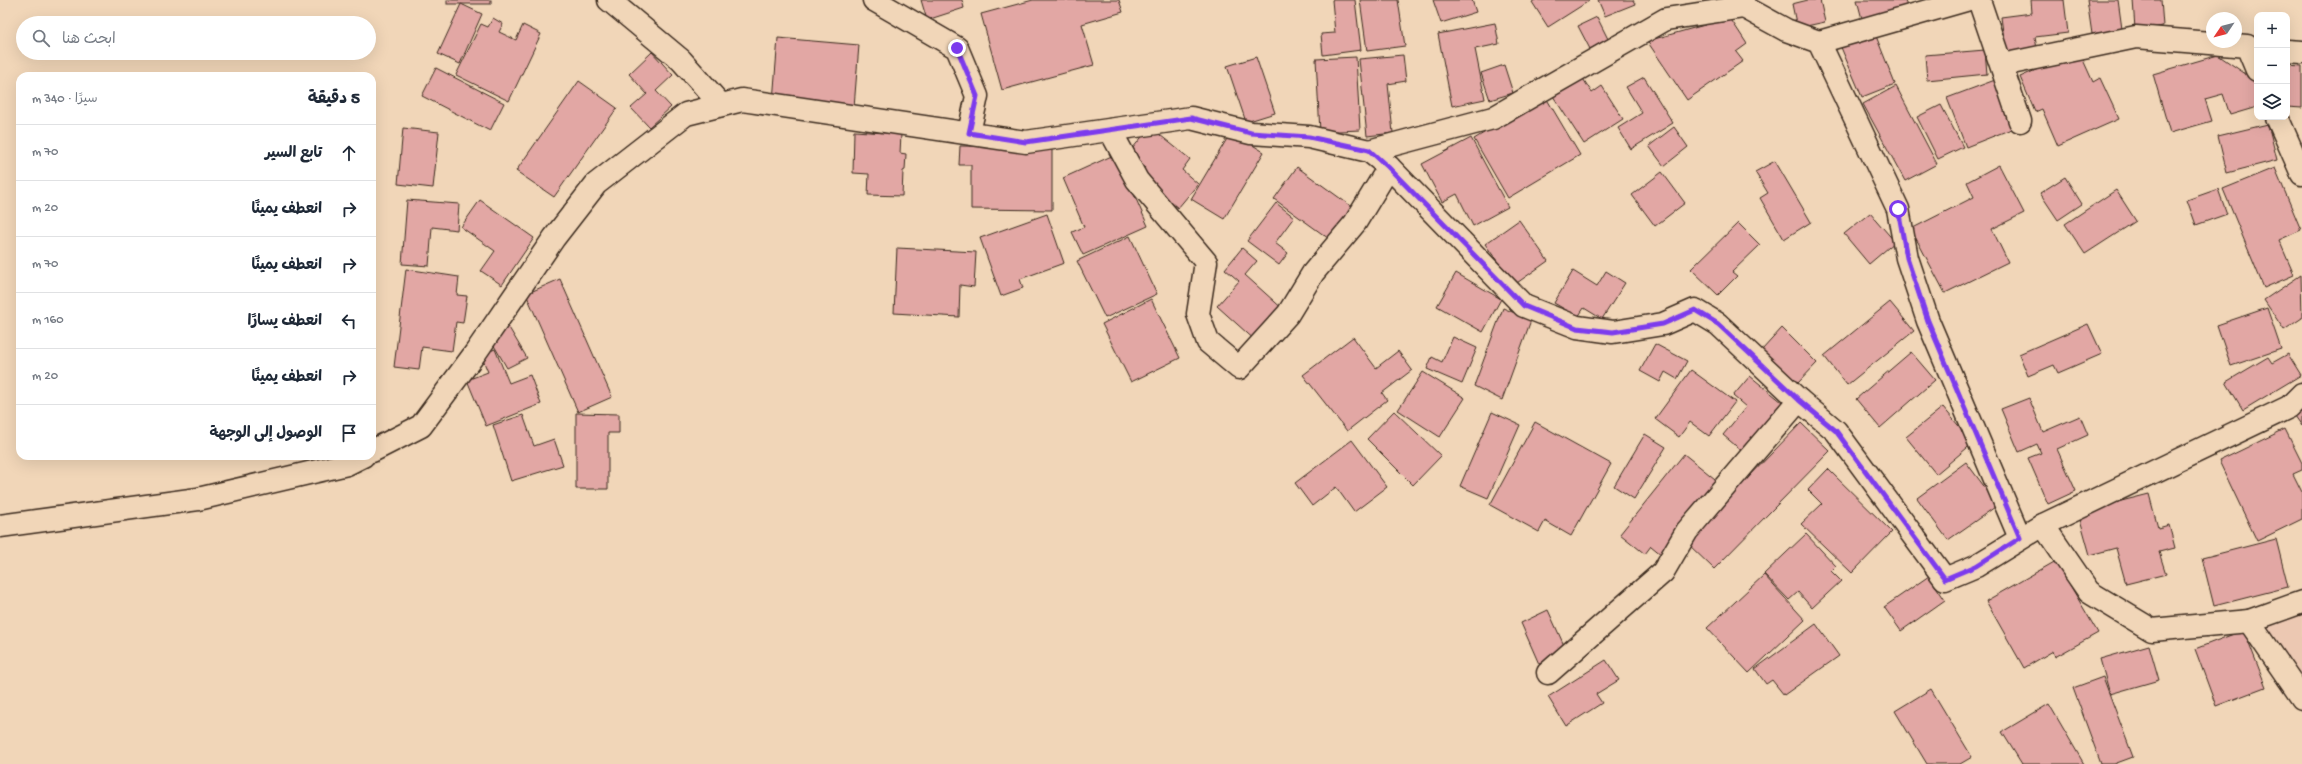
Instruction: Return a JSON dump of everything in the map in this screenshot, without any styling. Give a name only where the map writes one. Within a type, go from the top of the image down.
[{"type":"street","points":[[609,0],[681,60],[721,105]]},
{"type":"street","points":[[874,0],[957,48],[977,96],[969,133]]},
{"type":"street","points":[[376,450],[421,426],[476,352],[554,238],[596,184],[686,114],[742,100],[1026,142],[1191,118],[1251,133],[1309,137],[1369,150],[1493,118],[1666,19],[1744,3],[1786,30],[1819,42],[1966,0]]},
{"type":"street","points":[[1979,0],[2020,121]]},
{"type":"street","points":[[2002,65],[2136,37],[2252,47]]},
{"type":"street","points":[[1819,42],[1898,209],[1907,258],[1928,321],[2020,538]]},
{"type":"street","points":[[2290,51],[2302,52]]},
{"type":"street","points":[[2278,120],[2302,174]]},
{"type":"street","points":[[1110,130],[1136,180],[1206,262],[1198,314],[1208,342],[1239,368],[1288,314],[1313,273],[1354,223],[1388,167]]},
{"type":"street","points":[[1369,150],[1388,167],[1524,306],[1577,328],[1613,332],[1663,324],[1695,310],[1718,324],[1799,400],[1836,431],[1945,579],[1976,566],[2043,525],[2289,407],[2302,394]]},
{"type":"street","points":[[1548,673],[1663,572],[1687,531],[1799,400]]},
{"type":"street","points":[[0,526],[198,499],[347,464],[355,460]]},
{"type":"street","points":[[2043,525],[2089,592],[2152,630],[2248,621],[2302,602]]},
{"type":"street","points":[[2248,621],[2302,698]]},
{"type":"shaded area","points":[[2302,608],[2302,677],[2262,620]]},
{"type":"building","points":[[447,0],[491,0],[491,4],[447,4]]},
{"type":"building","points":[[921,0],[962,0],[964,8],[927,20]]},
{"type":"building","points":[[1033,0],[1119,0],[1123,12],[1082,24],[1094,65],[1002,90],[981,14]]},
{"type":"building","points":[[1332,0],[1355,0],[1361,50],[1323,55],[1321,34],[1335,33]]},
{"type":"building","points":[[1360,0],[1398,0],[1405,46],[1367,51]]},
{"type":"building","points":[[1433,0],[1472,0],[1476,12],[1441,23]]},
{"type":"building","points":[[1535,0],[1589,1],[1548,27],[1532,2]]},
{"type":"building","points":[[1598,0],[1633,0],[1635,4],[1605,16]]},
{"type":"building","points":[[1808,0],[1820,0],[1825,22],[1797,28],[1792,4]]},
{"type":"building","points":[[1857,0],[1905,0],[1907,7],[1862,19]]},
{"type":"building","points":[[2031,0],[2064,0],[2068,33],[2035,37],[2037,49],[2006,54],[2001,17],[2032,13]]},
{"type":"building","points":[[2087,0],[2118,0],[2122,29],[2092,34]]},
{"type":"building","points":[[2133,0],[2161,0],[2163,26],[2135,29]]},
{"type":"building","points":[[461,4],[482,14],[460,64],[438,54]]},
{"type":"building","points":[[1597,17],[1608,39],[1590,49],[1578,26]]},
{"type":"building","points":[[493,18],[503,24],[499,32],[516,40],[523,25],[541,34],[509,101],[456,75],[481,24],[488,27]]},
{"type":"building","points":[[1730,18],[1747,44],[1736,52],[1743,61],[1687,100],[1647,41]]},
{"type":"building","points":[[1495,23],[1499,44],[1475,49],[1485,99],[1452,106],[1438,34]]},
{"type":"building","points":[[1874,31],[1895,84],[1862,97],[1840,45]]},
{"type":"building","points":[[778,38],[859,45],[854,107],[773,101]]},
{"type":"building","points":[[1985,50],[1987,74],[1927,80],[1925,55]]},
{"type":"building","points":[[2079,51],[2093,82],[2100,78],[2119,119],[2058,146],[2042,109],[2035,112],[2020,77]]},
{"type":"building","points":[[652,52],[673,75],[656,91],[671,107],[649,127],[631,108],[647,94],[629,74]]},
{"type":"building","points":[[1403,55],[1406,81],[1388,84],[1393,133],[1367,136],[1359,59]]},
{"type":"building","points":[[2218,55],[2253,79],[2254,108],[2230,115],[2223,94],[2205,99],[2212,121],[2170,133],[2153,74]]},
{"type":"building","points":[[1256,57],[1275,113],[1246,122],[1227,66]]},
{"type":"building","points":[[1356,57],[1360,130],[1320,132],[1316,59]]},
{"type":"building","points":[[1504,65],[1513,93],[1490,100],[1481,73]]},
{"type":"building","points":[[2290,65],[2302,66],[2302,108],[2290,107]]},
{"type":"building","points":[[436,68],[504,103],[490,131],[422,96]]},
{"type":"building","points":[[1582,77],[1592,93],[1602,86],[1623,119],[1584,144],[1553,96]]},
{"type":"building","points":[[1644,77],[1673,123],[1631,149],[1618,128],[1642,113],[1626,87]]},
{"type":"building","points":[[1995,80],[2014,128],[1966,147],[1947,98]]},
{"type":"building","points":[[579,81],[617,108],[554,197],[516,171]]},
{"type":"building","points":[[1896,86],[1937,164],[1905,181],[1863,104]]},
{"type":"building","points":[[1545,96],[1580,155],[1508,198],[1474,139]]},
{"type":"building","points":[[1941,105],[1963,147],[1938,159],[1917,117]]},
{"type":"building","points":[[2268,124],[2277,160],[2227,173],[2218,136]]},
{"type":"building","points":[[1150,127],[1190,159],[1182,170],[1198,184],[1178,208],[1138,176],[1145,167],[1128,154]]},
{"type":"building","points":[[1674,127],[1688,147],[1664,166],[1649,146]]},
{"type":"building","points":[[403,128],[439,132],[433,188],[398,184]]},
{"type":"building","points":[[854,131],[901,134],[900,153],[906,154],[905,170],[903,171],[902,196],[868,195],[869,174],[853,173]]},
{"type":"building","points":[[1231,132],[1264,152],[1224,219],[1191,199]]},
{"type":"building","points":[[1471,138],[1508,207],[1473,226],[1457,194],[1442,202],[1422,164]]},
{"type":"building","points":[[960,146],[1052,147],[1052,210],[971,209],[971,165],[959,165]]},
{"type":"building","points":[[1116,154],[1148,226],[1083,255],[1072,232],[1084,227],[1063,178]]},
{"type":"building","points":[[1775,161],[1811,222],[1784,239],[1760,198],[1768,193],[1755,172]]},
{"type":"building","points":[[1999,165],[2024,213],[1992,229],[2008,262],[1945,293],[1911,229],[1974,197],[1967,182]]},
{"type":"building","points":[[1297,167],[1355,209],[1332,241],[1274,199]]},
{"type":"building","points":[[2275,168],[2301,230],[2279,240],[2294,275],[2264,288],[2223,189]]},
{"type":"building","points":[[1662,172],[1685,203],[1655,226],[1632,195]]},
{"type":"building","points":[[2065,177],[2082,204],[2058,220],[2040,193]]},
{"type":"building","points":[[2218,189],[2227,214],[2196,225],[2187,200]]},
{"type":"building","points":[[2116,190],[2136,221],[2085,254],[2065,224]]},
{"type":"building","points":[[407,200],[459,204],[457,230],[432,227],[429,266],[402,264]]},
{"type":"building","points":[[480,200],[534,238],[502,285],[481,271],[495,251],[461,227]]},
{"type":"building","points":[[1276,203],[1294,217],[1275,243],[1288,253],[1279,265],[1247,241]]},
{"type":"building","points":[[1870,213],[1895,242],[1869,264],[1844,234]]},
{"type":"building","points":[[1047,214],[1064,263],[1020,279],[1023,288],[1001,296],[980,238]]},
{"type":"building","points":[[1519,220],[1548,261],[1514,285],[1485,244]]},
{"type":"building","points":[[1738,223],[1760,245],[1732,272],[1737,276],[1718,295],[1691,269]]},
{"type":"building","points":[[1130,236],[1157,294],[1105,318],[1077,261]]},
{"type":"building","points":[[897,248],[976,252],[974,287],[960,285],[959,317],[894,313]]},
{"type":"building","points":[[1242,248],[1257,261],[1245,275],[1285,311],[1257,342],[1217,306],[1239,281],[1225,269]]},
{"type":"building","points":[[406,269],[459,277],[457,295],[467,296],[463,323],[456,322],[452,351],[422,347],[419,370],[394,367]]},
{"type":"building","points":[[1573,271],[1597,286],[1606,271],[1625,283],[1602,319],[1584,308],[1578,317],[1554,303]]},
{"type":"building","points":[[1456,273],[1501,299],[1483,332],[1437,306]]},
{"type":"building","points":[[2301,275],[2302,318],[2284,330],[2264,300]]},
{"type":"building","points":[[560,279],[612,397],[578,412],[526,294]]},
{"type":"building","points":[[1151,299],[1180,358],[1131,382],[1102,324]]},
{"type":"building","points":[[1890,302],[1914,331],[1847,385],[1824,356]]},
{"type":"building","points":[[1503,308],[1531,320],[1502,400],[1474,386]]},
{"type":"building","points":[[2267,308],[2281,349],[2231,366],[2217,325]]},
{"type":"building","points":[[2088,324],[2102,354],[2058,373],[2054,365],[2028,376],[2019,354]]},
{"type":"building","points":[[508,326],[527,358],[507,368],[489,337]]},
{"type":"building","points":[[1782,328],[1817,363],[1797,384],[1762,350]]},
{"type":"building","points":[[1353,337],[1376,368],[1398,351],[1412,370],[1382,393],[1387,400],[1347,431],[1303,375]]},
{"type":"building","points":[[1453,337],[1477,348],[1462,384],[1427,369],[1432,357],[1442,362]]},
{"type":"building","points":[[1655,344],[1687,361],[1677,379],[1665,372],[1660,382],[1640,371]]},
{"type":"building","points":[[495,349],[509,383],[530,375],[541,404],[486,426],[467,380],[488,372],[481,355]]},
{"type":"building","points":[[1911,352],[1935,380],[1880,428],[1856,399]]},
{"type":"building","points":[[2288,354],[2301,375],[2243,410],[2226,382],[2268,357],[2272,363]]},
{"type":"building","points":[[1691,370],[1735,402],[1709,436],[1690,422],[1679,437],[1655,419]]},
{"type":"building","points":[[1423,372],[1465,398],[1440,437],[1398,410]]},
{"type":"building","points":[[1750,376],[1782,402],[1742,451],[1723,435],[1746,407],[1733,396]]},
{"type":"building","points":[[2029,398],[2043,432],[2080,416],[2088,435],[2057,449],[2076,491],[2048,504],[2028,458],[2041,453],[2037,444],[2019,452],[2001,409]]},
{"type":"building","points":[[1943,407],[1973,443],[1936,474],[1906,437]]},
{"type":"building","points":[[1394,411],[1441,456],[1413,485],[1367,439]]},
{"type":"building","points":[[2302,411],[2302,426],[2295,416]]},
{"type":"building","points":[[1492,412],[1520,425],[1488,498],[1460,486]]},
{"type":"building","points":[[576,413],[619,414],[619,433],[608,433],[608,489],[576,489]]},
{"type":"building","points":[[523,415],[534,446],[554,439],[563,465],[511,481],[493,425]]},
{"type":"building","points":[[1535,422],[1611,464],[1571,536],[1545,521],[1539,532],[1490,505]]},
{"type":"building","points":[[1801,423],[1830,451],[1714,569],[1686,542]]},
{"type":"building","points":[[2285,429],[2302,463],[2302,470],[2293,474],[2302,492],[2302,519],[2257,541],[2219,461]]},
{"type":"building","points":[[1645,434],[1666,447],[1634,499],[1614,486]]},
{"type":"building","points":[[1352,440],[1387,487],[1354,512],[1336,487],[1312,506],[1295,483]]},
{"type":"building","points":[[1684,454],[1720,483],[1662,555],[1651,546],[1645,554],[1620,534]]},
{"type":"building","points":[[1966,462],[1998,505],[1948,540],[1917,498]]},
{"type":"building","points":[[1828,469],[1892,532],[1852,573],[1801,524],[1822,504],[1808,490]]},
{"type":"building","points":[[2149,494],[2158,528],[2169,525],[2175,548],[2159,552],[2166,574],[2126,584],[2116,548],[2090,555],[2078,512]]},
{"type":"building","points":[[1806,534],[1836,566],[1831,571],[1841,581],[1812,608],[1798,592],[1789,600],[1764,574]]},
{"type":"building","points":[[2276,539],[2288,587],[2214,606],[2202,558]]},
{"type":"building","points":[[2056,561],[2098,633],[2055,657],[2053,651],[2024,668],[1986,601]]},
{"type":"building","points":[[1764,575],[1805,620],[1749,673],[1707,628]]},
{"type":"building","points":[[1929,576],[1945,600],[1901,631],[1884,607]]},
{"type":"building","points":[[1548,610],[1567,652],[1539,664],[1521,623]]},
{"type":"building","points":[[1816,624],[1839,656],[1784,695],[1772,680],[1766,684],[1755,669]]},
{"type":"building","points":[[2244,630],[2266,687],[2216,706],[2195,649]]},
{"type":"building","points":[[2149,645],[2159,680],[2110,694],[2100,659]]},
{"type":"building","points":[[1606,660],[1619,680],[1596,694],[1602,703],[1566,726],[1548,697]]},
{"type":"building","points":[[2103,677],[2133,757],[2114,764],[2101,764],[2073,688]]},
{"type":"building","points":[[1931,689],[1972,757],[1960,764],[1927,764],[1895,711]]},
{"type":"building","points":[[2049,704],[2084,764],[2022,764],[2002,732]]},
{"type":"route","points":[[957,48],[977,96],[969,133],[1026,142],[1191,118],[1251,133],[1309,137],[1369,150],[1388,167],[1524,306],[1577,328],[1613,332],[1663,324],[1695,310],[1718,324],[1799,400],[1836,431],[1945,579],[1976,566],[2020,538],[1928,321],[1907,258],[1898,209]]}]
